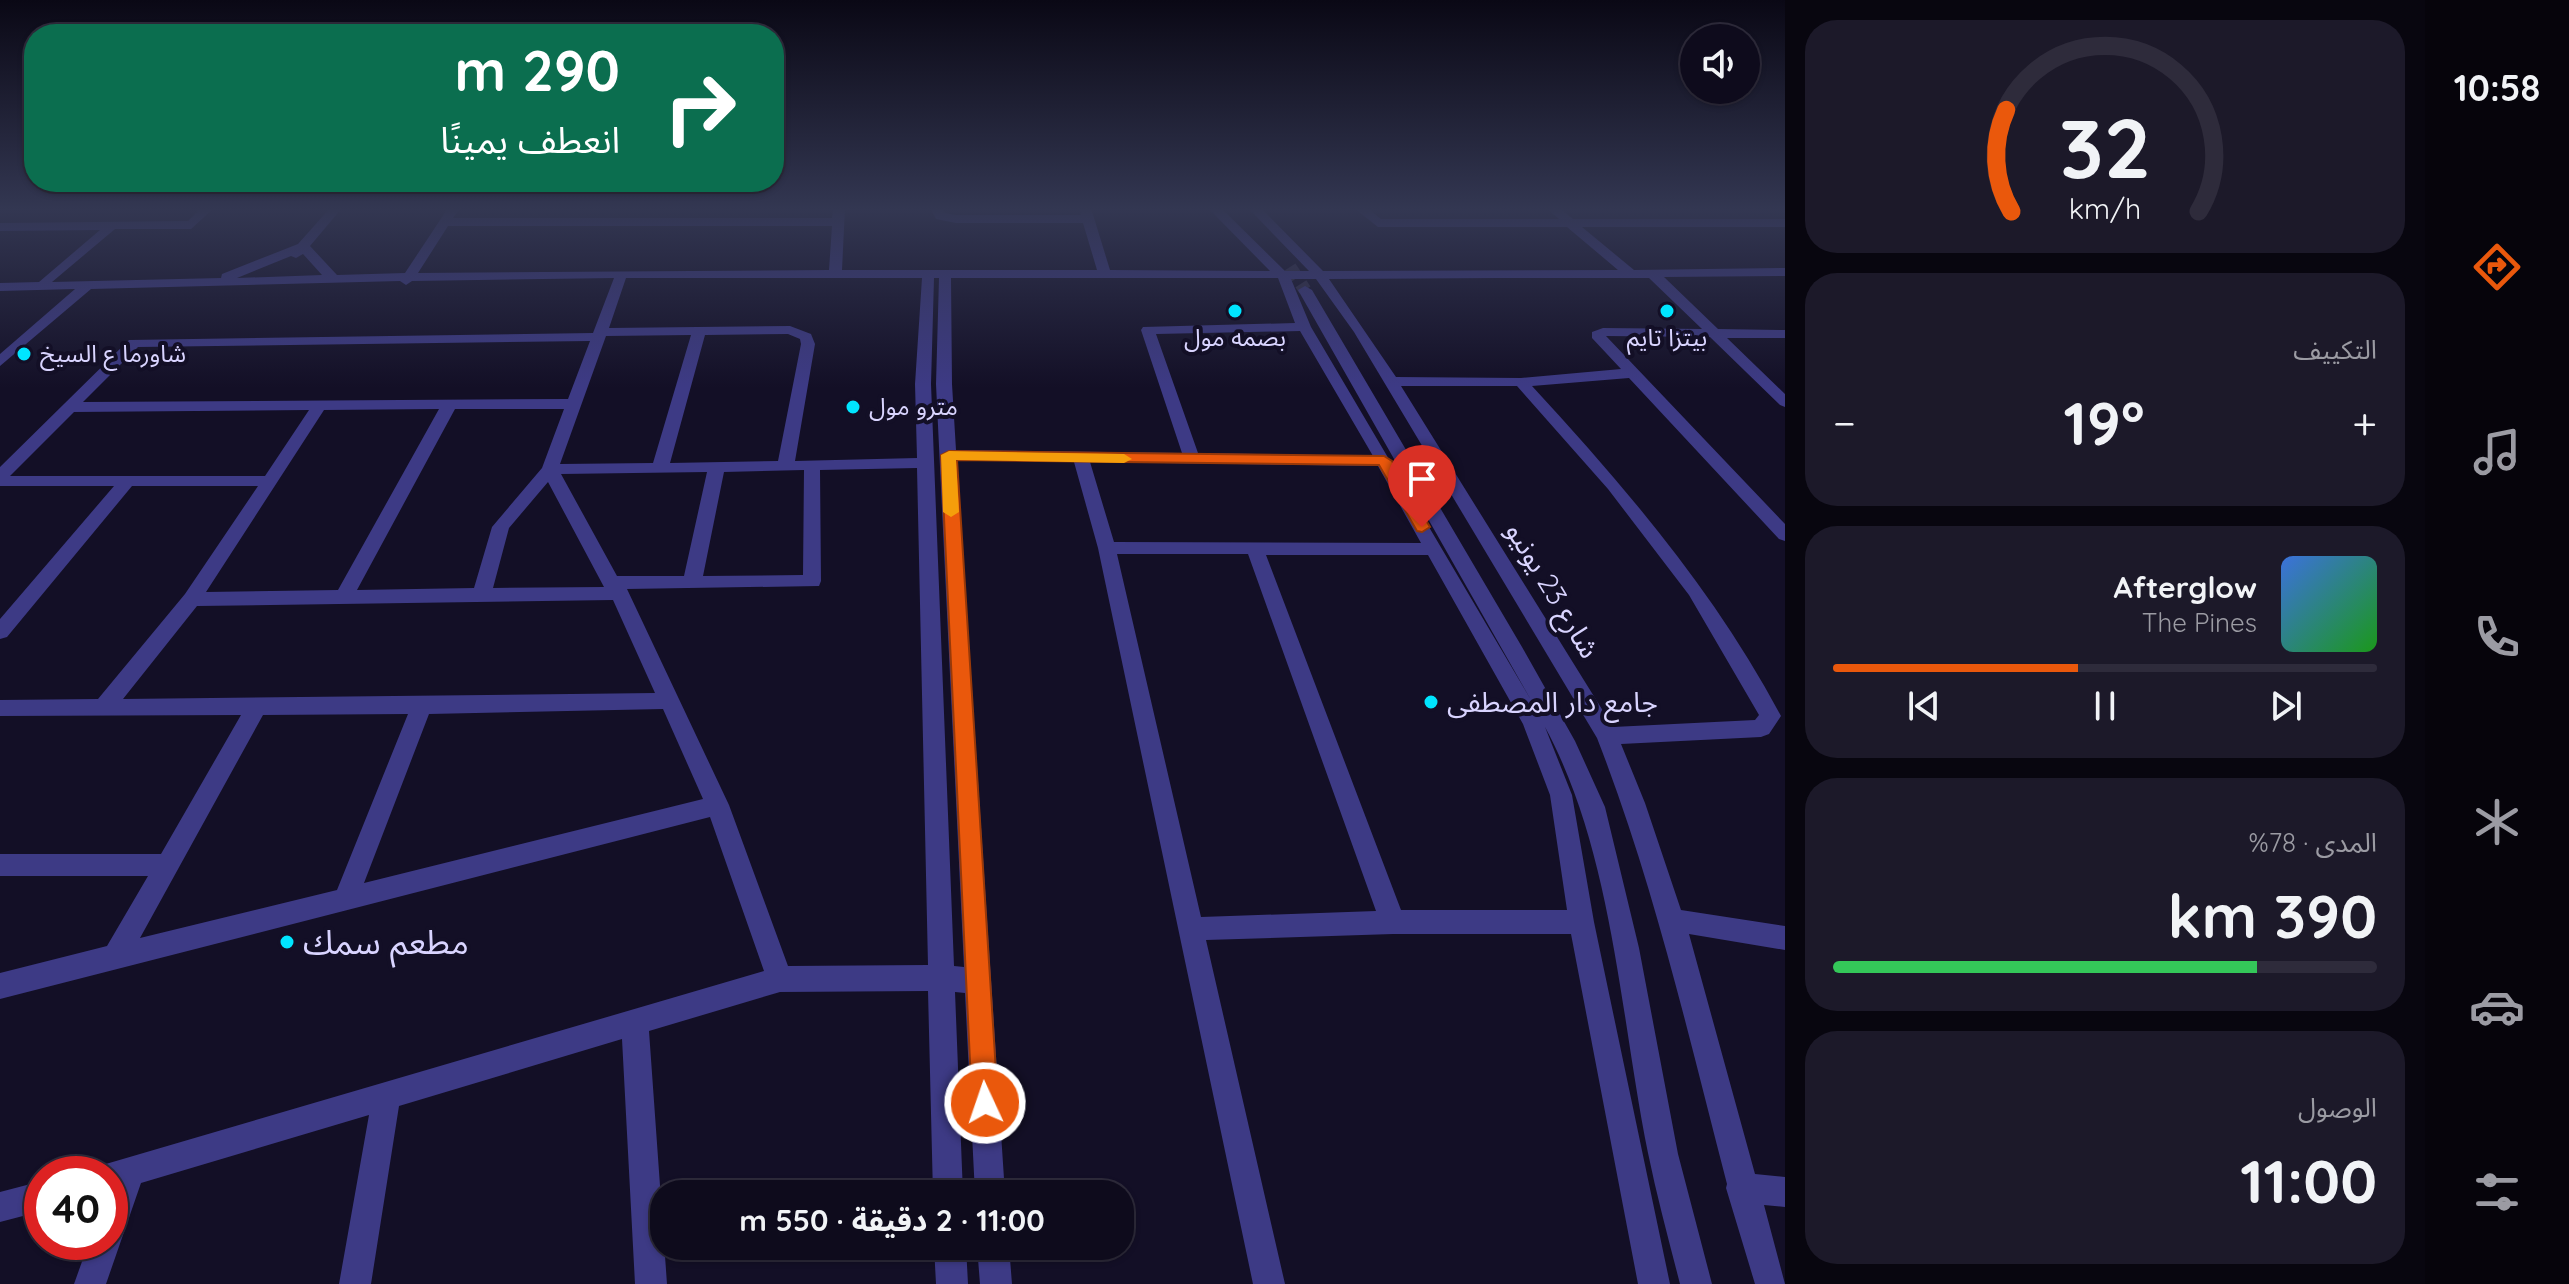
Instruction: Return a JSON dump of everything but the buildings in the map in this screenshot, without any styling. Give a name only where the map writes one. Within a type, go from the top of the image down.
[{"type":"street","points":[[45,281],[61,268]]},
{"type":"street","points":[[0,284],[45,281],[215,282],[250,268]]},
{"type":"street","points":[[271,280],[283,268]]},
{"type":"street","points":[[322,268],[334,279]]},
{"type":"street","points":[[408,279],[415,268]]},
{"type":"street","points":[[835,268],[835,274]]},
{"type":"street","points":[[1103,268],[1105,274]]},
{"type":"street","name":"شارع 23 يونيو","points":[[1282,268],[1298,280],[1335,296],[1607,736],[1638,807],[1673,920],[1741,1188],[1771,1284]]},
{"type":"street","points":[[1289,268],[1529,678],[1564,741],[1593,807],[1626,948],[1663,1154],[1696,1284]]},
{"type":"street","name":"شارع 23 يونيو","points":[[1297,268],[1304,327],[1533,723],[1561,795],[1581,922],[1654,1284]]},
{"type":"street","points":[[1624,268],[1631,274]]},
{"type":"street","points":[[0,284],[87,286],[271,280],[334,279],[351,282],[835,274],[1105,274],[1298,280],[1785,272]]},
{"type":"street","points":[[1653,274],[1785,402]]},
{"type":"street","points":[[408,279],[1213,279],[1228,276]]},
{"type":"street","points":[[937,278],[933,384],[925,463],[948,1180]]},
{"type":"street","points":[[481,596],[501,527],[550,469],[620,279]]},
{"type":"street","points":[[0,362],[87,286]]},
{"type":"street","points":[[1335,296],[1334,307],[1348,340],[1341,353]]},
{"type":"street","points":[[1192,459],[1148,330],[1304,327]]},
{"type":"street","points":[[0,478],[134,343],[699,331],[790,330],[806,337],[808,344],[786,464]]},
{"type":"street","points":[[660,469],[699,331]]},
{"type":"street","points":[[1785,334],[1597,335],[1785,535]]},
{"type":"street","points":[[0,343],[21,343]]},
{"type":"street","points":[[1390,381],[1521,382],[1633,373]]},
{"type":"street","points":[[1521,382],[1614,485],[1696,591],[1770,716],[1761,728],[1607,736]]},
{"type":"street","points":[[933,384],[949,455],[989,1180]]},
{"type":"street","points":[[344,597],[450,404]]},
{"type":"street","points":[[70,407],[574,404]]},
{"type":"street","points":[[105,706],[192,599],[320,405]]},
{"type":"street","points":[[949,455],[1384,461]]},
{"type":"street","points":[[1081,458],[1107,548],[1269,1284]]},
{"type":"street","points":[[550,469],[716,469],[786,464],[925,463]]},
{"type":"street","points":[[192,599],[481,596],[692,583],[812,581],[812,465]]},
{"type":"street","points":[[550,469],[615,588],[717,805],[780,979]]},
{"type":"street","points":[[692,583],[716,469]]},
{"type":"street","points":[[0,478],[270,481]]},
{"type":"street","points":[[0,632],[128,480]]},
{"type":"street","points":[[928,547],[953,547]]},
{"type":"street","points":[[1107,548],[1435,549]]},
{"type":"street","points":[[1255,550],[1393,922]]},
{"type":"street","points":[[0,708],[422,706],[668,701]]},
{"type":"street","points":[[345,900],[422,706]]},
{"type":"street","points":[[116,956],[257,707]]},
{"type":"street","points":[[0,986],[717,805]]},
{"type":"street","points":[[0,865],[168,865]]},
{"type":"street","points":[[1673,920],[1785,938]]},
{"type":"street","points":[[1189,929],[1393,922],[1581,922]]},
{"type":"street","points":[[128,1172],[386,1098],[780,979],[941,978],[977,981]]},
{"type":"street","points":[[635,1021],[651,1284]]},
{"type":"street","points":[[355,1284],[386,1098]]},
{"type":"street","points":[[1741,1188],[1785,1192]]},
{"type":"street","points":[[0,1207],[24,1201]]},
{"type":"street","points":[[90,1284],[99,1260]]},
{"type":"street","points":[[951,1260],[952,1284]]},
{"type":"street","points":[[994,1260],[996,1284]]},
{"type":"tunnel","points":[[1291,268],[1305,290]]},
{"type":"slow traffic","points":[[951,512],[949,455],[1124,459]]},
{"type":"place","name":"بصمه مول","points":[[1235,311]]},
{"type":"place","name":"بيتزا تايم","points":[[1667,311]]},
{"type":"place","name":"شاورما ع السيخ","points":[[24,354]]},
{"type":"place","name":"مترو مول","points":[[853,407]]},
{"type":"place","name":"جامع دار المصطفى","points":[[1431,702]]},
{"type":"place","name":"مطعم سمك","points":[[287,942]]},
{"type":"route","points":[[985,1103],[949,455],[1384,461],[1422,527]]}]
